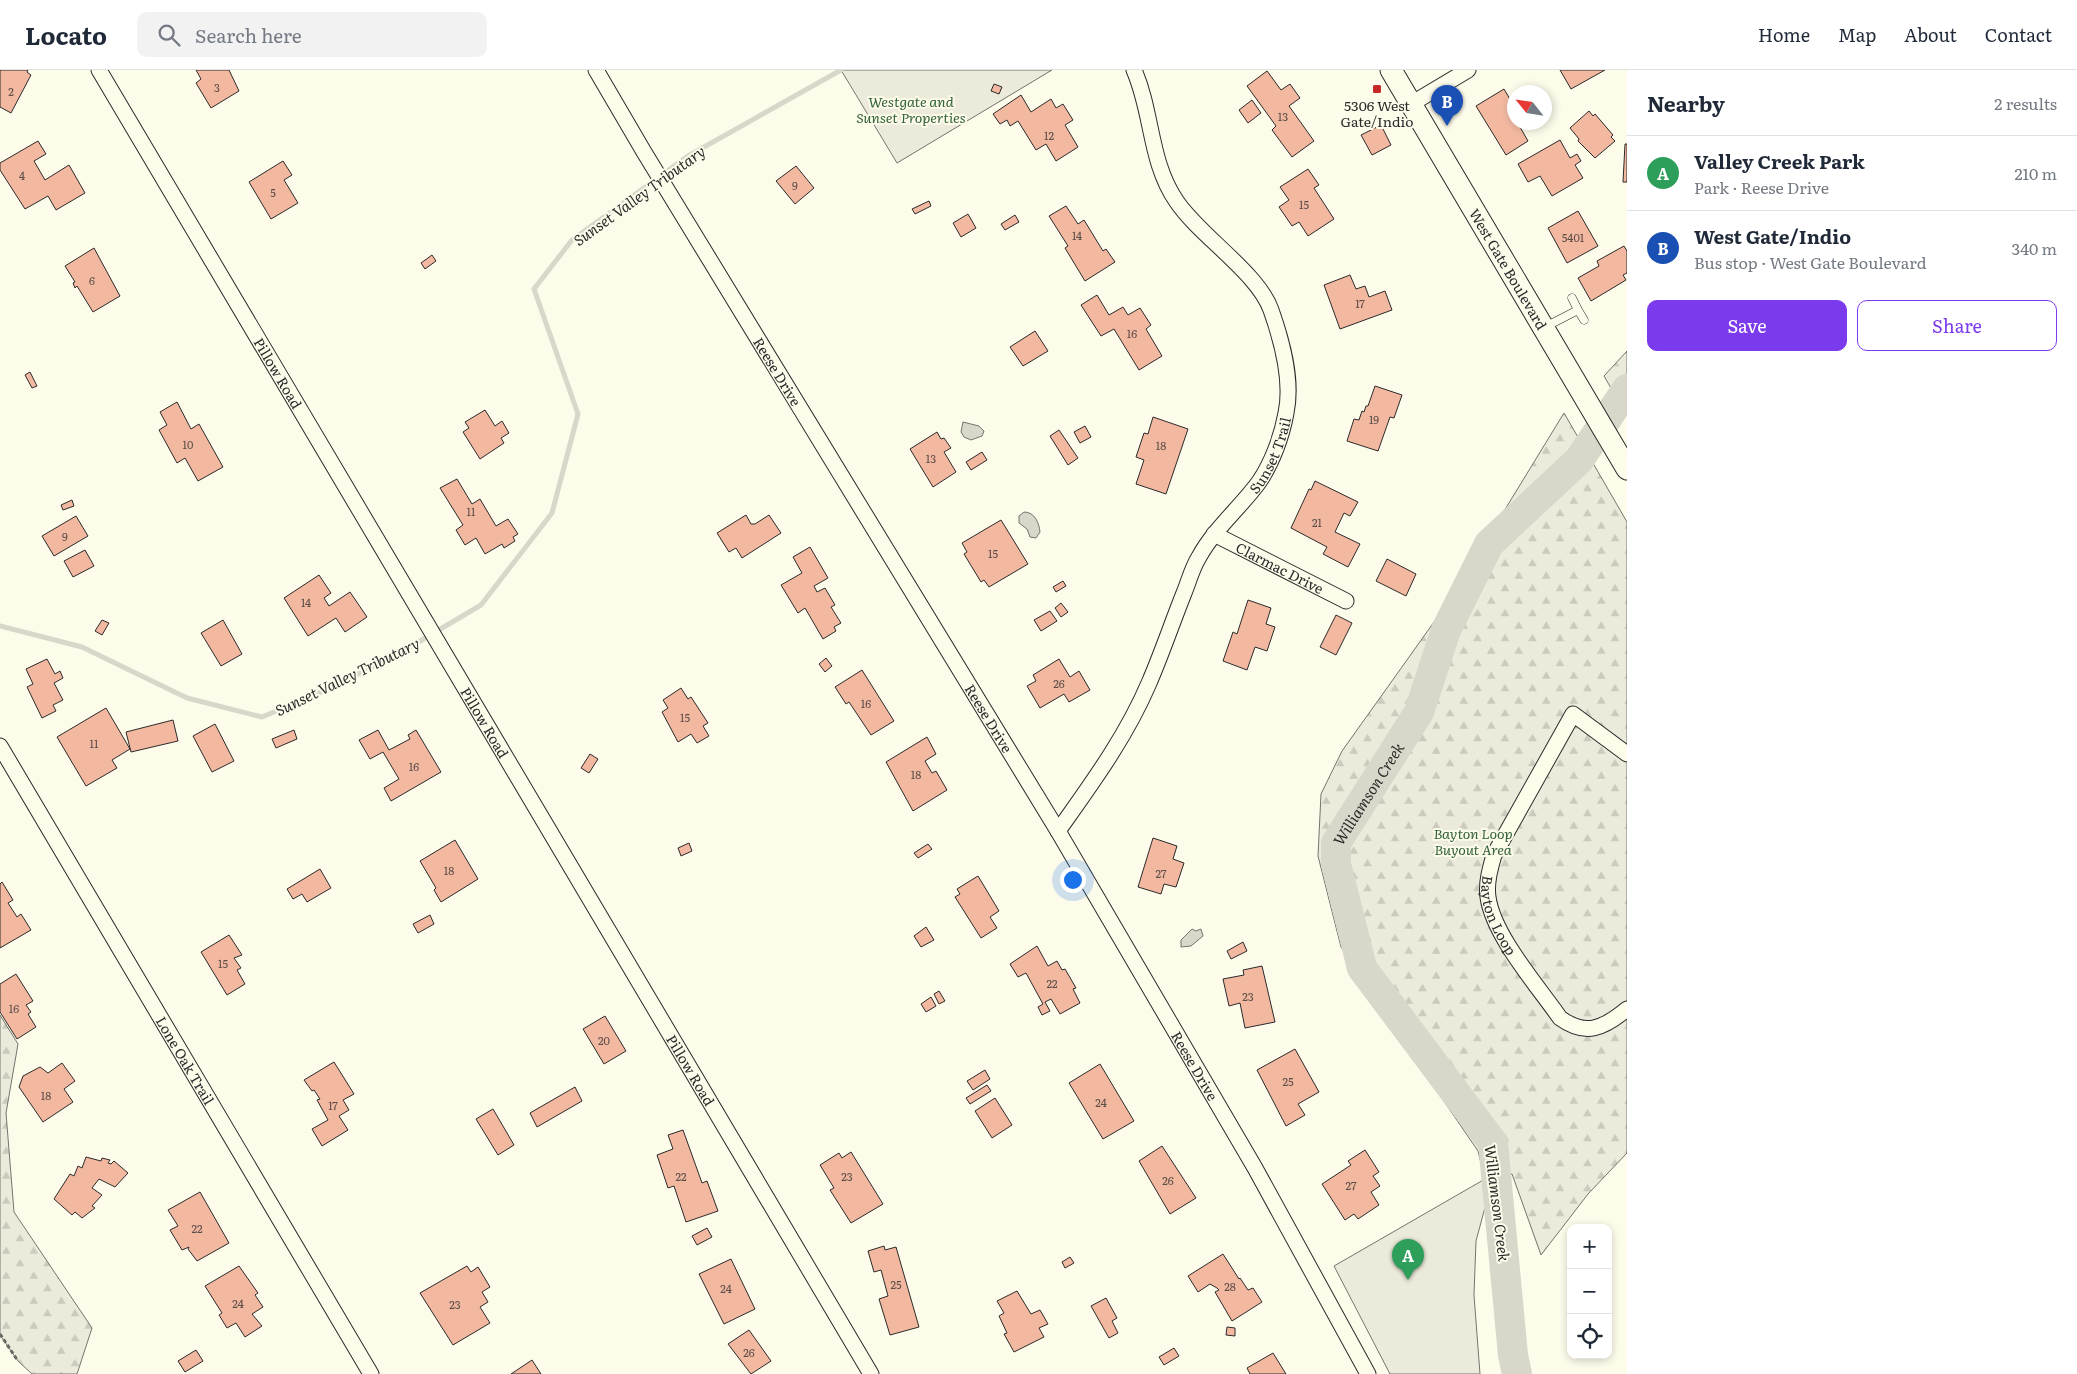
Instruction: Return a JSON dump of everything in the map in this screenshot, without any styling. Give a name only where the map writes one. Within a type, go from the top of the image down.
[{"type":"main road","name":"West Gate Boulevard","points":[[1391,70],[1627,469]]},
{"type":"street","name":"Pillow Road","points":[[99,70],[436,643],[871,1374]]},
{"type":"street","name":"Reese Drive","points":[[596,70],[724,284],[1058,831],[1255,1168],[1368,1374]]},
{"type":"street","name":"Sunset Trail","points":[[1058,831],[1128,727],[1150,682],[1198,558],[1214,534],[1259,482],[1280,435],[1287,411],[1287,381],[1283,350],[1270,308],[1256,286],[1177,203],[1163,178],[1154,148],[1140,82],[1134,70]]},
{"type":"street","points":[[1411,104],[1468,70]]},
{"type":"street","name":"Clarmac Drive","points":[[1214,534],[1346,601]]},
{"type":"street","name":"Bayton Loop","points":[[1627,754],[1573,714],[1494,855],[1488,877],[1488,896],[1500,932],[1560,1018],[1570,1025],[1582,1028],[1595,1028],[1610,1024],[1627,1009]]},
{"type":"street","name":"Lone Oak Trail","points":[[0,746],[372,1374]]},
{"type":"lane","points":[[1572,298],[1584,320]]},
{"type":"lane","points":[[1544,328],[1578,310]]},
{"type":"path","points":[[0,1334],[18,1361]]},
{"type":"green space","name":"Westgate and Sunset Properties","points":[[841,70],[1052,70],[897,163]]},
{"type":"green space","points":[[1627,351],[1627,416],[1604,376]]},
{"type":"green space","name":"Bayton Loop Buyout Area","points":[[1564,413],[1627,522],[1627,1153],[1588,1194],[1541,1255],[1512,1174],[1485,1179],[1478,1151],[1365,986],[1341,947],[1318,856],[1321,794],[1342,751],[1449,601]]},
{"type":"green space","points":[[0,1015],[18,1044],[6,1113],[14,1212],[92,1328],[77,1374],[32,1374],[18,1361],[0,1335]]},
{"type":"green space","points":[[1485,1179],[1487,1200],[1476,1241],[1474,1295],[1480,1374],[1390,1374],[1334,1266]]},
{"type":"shaded area","points":[[963,422],[979,426],[984,431],[982,436],[971,440],[964,437],[961,432]]},
{"type":"shaded area","points":[[1024,512],[1034,516],[1037,522],[1040,532],[1036,538],[1030,537],[1027,529],[1019,523],[1019,516]]},
{"type":"shaded area","points":[[1192,929],[1196,931],[1201,929],[1203,936],[1191,946],[1181,947],[1181,940]]},
{"type":"building","points":[[0,70],[28,70],[27,72],[31,75],[11,113],[0,107]]},
{"type":"building","points":[[196,70],[229,70],[239,91],[211,108],[196,83],[201,79]]},
{"type":"building","points":[[1560,70],[1605,70],[1571,89]]},
{"type":"building","points":[[1267,71],[1281,90],[1290,84],[1300,98],[1289,106],[1314,141],[1292,157],[1272,130],[1276,126],[1247,86]]},
{"type":"building","points":[[994,84],[1002,87],[999,94],[991,91]]},
{"type":"building","points":[[1504,89],[1507,94],[1507,130],[1522,130],[1528,141],[1506,155],[1476,106]]},
{"type":"building","points":[[1021,95],[1031,112],[1051,99],[1056,108],[1063,104],[1073,120],[1065,125],[1078,147],[1056,161],[1046,144],[1036,150],[1018,121],[1010,126],[1007,120],[1000,124],[993,114]]},
{"type":"building","points":[[1252,100],[1261,113],[1248,123],[1239,110]]},
{"type":"building","points":[[1589,111],[1593,116],[1595,114],[1613,135],[1611,137],[1615,141],[1595,158],[1578,141],[1579,139],[1570,128]]},
{"type":"building","points":[[1381,125],[1391,145],[1372,155],[1361,135]]},
{"type":"building","points":[[1560,140],[1570,158],[1577,154],[1581,161],[1575,165],[1583,178],[1552,196],[1540,176],[1528,182],[1518,164]]},
{"type":"building","points":[[38,141],[46,154],[34,161],[45,180],[69,165],[85,193],[56,210],[48,196],[25,209],[0,170],[0,163]]},
{"type":"building","points":[[1625,144],[1627,144],[1627,182],[1623,182]]},
{"type":"building","points":[[283,161],[292,175],[284,180],[298,203],[271,219],[249,182]]},
{"type":"building","points":[[796,166],[814,188],[795,204],[776,181]]},
{"type":"building","points":[[1308,169],[1319,185],[1314,188],[1334,219],[1308,236],[1299,222],[1292,226],[1279,207],[1289,200],[1280,187]]},
{"type":"building","points":[[929,201],[931,206],[915,214],[912,209]]},
{"type":"building","points":[[1066,206],[1078,224],[1084,220],[1103,251],[1106,249],[1115,262],[1085,281],[1065,248],[1068,246],[1049,216]]},
{"type":"building","points":[[1578,211],[1598,246],[1567,263],[1548,228]]},
{"type":"building","points":[[968,214],[976,228],[961,237],[953,223]]},
{"type":"building","points":[[1015,215],[1019,222],[1005,230],[1001,224]]},
{"type":"building","points":[[1624,246],[1627,251],[1627,273],[1623,275],[1626,280],[1591,301],[1578,278],[1599,266],[1597,261]]},
{"type":"building","points":[[94,248],[120,296],[93,312],[77,286],[75,288],[73,283],[75,282],[65,266]]},
{"type":"building","points":[[432,255],[436,261],[425,269],[421,263]]},
{"type":"building","points":[[1350,275],[1356,289],[1365,286],[1369,297],[1385,291],[1392,310],[1340,329],[1324,285]]},
{"type":"building","points":[[1097,295],[1109,315],[1123,307],[1128,315],[1140,308],[1151,325],[1146,329],[1162,356],[1139,370],[1114,329],[1101,336],[1081,305]]},
{"type":"building","points":[[1035,331],[1048,351],[1023,366],[1010,347]]},
{"type":"building","points":[[30,372],[37,386],[32,388],[25,375]]},
{"type":"building","points":[[1375,386],[1402,395],[1394,418],[1390,417],[1378,451],[1347,441],[1354,419],[1359,420],[1362,411],[1364,412],[1366,406],[1368,406]]},
{"type":"building","points":[[177,402],[191,429],[199,424],[223,467],[198,481],[185,458],[177,463],[159,430],[167,425],[160,412]]},
{"type":"building","points":[[485,410],[495,426],[502,421],[509,433],[501,438],[504,443],[480,459],[463,432],[469,428],[465,422]]},
{"type":"building","points":[[1153,417],[1188,429],[1166,494],[1136,484],[1144,460],[1136,457],[1144,433],[1148,434]]},
{"type":"building","points":[[1085,426],[1091,437],[1080,443],[1074,432]]},
{"type":"building","points":[[1059,430],[1078,458],[1068,465],[1050,436]]},
{"type":"building","points":[[937,432],[941,439],[944,438],[951,448],[944,452],[956,472],[933,487],[910,449]]},
{"type":"building","points":[[982,452],[987,460],[971,470],[966,462]]},
{"type":"building","points":[[457,479],[472,504],[480,499],[496,526],[508,519],[518,534],[513,537],[515,541],[504,548],[502,544],[485,554],[476,538],[465,545],[456,530],[463,525],[440,488]]},
{"type":"building","points":[[1315,481],[1358,502],[1350,516],[1344,513],[1335,532],[1360,544],[1348,567],[1323,554],[1327,547],[1291,528],[1309,489],[1311,490]]},
{"type":"building","points":[[72,500],[74,506],[63,510],[61,505]]},
{"type":"building","points":[[746,515],[751,524],[755,524],[769,515],[781,533],[742,558],[736,548],[729,552],[717,533]]},
{"type":"building","points":[[76,516],[88,536],[54,556],[42,536]]},
{"type":"building","points":[[1001,520],[1028,564],[989,587],[984,580],[981,582],[964,554],[967,552],[962,543]]},
{"type":"building","points":[[810,547],[828,578],[814,586],[817,592],[825,588],[835,605],[831,607],[841,623],[834,627],[836,631],[823,639],[805,608],[798,613],[781,585],[802,573],[793,557]]},
{"type":"building","points":[[85,550],[94,566],[73,577],[64,561]]},
{"type":"building","points":[[1387,559],[1416,574],[1406,596],[1376,581]]},
{"type":"building","points":[[319,575],[331,593],[324,598],[329,606],[350,592],[367,617],[345,632],[336,618],[308,636],[284,598]]},
{"type":"building","points":[[1063,581],[1066,586],[1056,592],[1053,587]]},
{"type":"building","points":[[1248,600],[1271,608],[1266,624],[1275,627],[1267,651],[1255,647],[1247,670],[1223,661],[1233,632],[1237,634]]},
{"type":"building","points":[[1061,603],[1068,612],[1061,617],[1055,608]]},
{"type":"building","points":[[1050,611],[1057,621],[1041,631],[1034,620]]},
{"type":"building","points":[[1336,615],[1352,623],[1336,655],[1320,647]]},
{"type":"building","points":[[102,620],[109,623],[102,635],[95,631]]},
{"type":"building","points":[[223,620],[242,654],[221,666],[201,633]]},
{"type":"building","points":[[826,658],[832,666],[825,672],[819,664]]},
{"type":"building","points":[[47,659],[55,674],[60,671],[63,678],[54,683],[63,700],[53,705],[56,711],[42,718],[27,687],[33,684],[26,669]]},
{"type":"building","points":[[1059,659],[1070,677],[1079,671],[1090,690],[1069,702],[1064,694],[1040,708],[1027,686],[1036,681],[1033,675]]},
{"type":"building","points":[[862,670],[894,721],[871,735],[849,702],[846,704],[835,687]]},
{"type":"building","points":[[681,688],[688,699],[691,697],[708,723],[703,726],[709,736],[697,743],[691,734],[678,742],[662,712],[668,708],[663,700]]},
{"type":"building","points":[[106,708],[130,749],[112,760],[117,768],[86,786],[57,737]]},
{"type":"building","points":[[173,720],[178,741],[131,752],[126,732]]},
{"type":"building","points":[[215,724],[234,761],[212,772],[193,736]]},
{"type":"building","points":[[294,730],[297,739],[276,748],[272,739]]},
{"type":"building","points":[[378,730],[389,750],[410,739],[408,735],[416,730],[441,772],[391,801],[384,788],[399,779],[383,752],[370,759],[359,740]]},
{"type":"building","points":[[927,737],[936,754],[925,761],[932,773],[936,771],[947,790],[913,811],[886,762]]},
{"type":"building","points":[[590,754],[598,759],[589,773],[581,768]]},
{"type":"building","points":[[1153,838],[1177,846],[1173,859],[1184,863],[1176,887],[1164,884],[1161,894],[1138,887]]},
{"type":"building","points":[[455,840],[478,879],[441,902],[434,890],[436,888],[420,861]]},
{"type":"building","points":[[689,843],[692,851],[681,856],[678,848]]},
{"type":"building","points":[[928,844],[932,849],[918,858],[914,853]]},
{"type":"building","points":[[320,869],[331,888],[307,902],[302,894],[293,899],[287,889]]},
{"type":"building","points":[[978,876],[999,911],[990,917],[997,928],[981,938],[955,897],[960,894],[957,889]]},
{"type":"building","points":[[2,882],[13,900],[8,903],[17,917],[21,914],[31,930],[0,948],[0,884]]},
{"type":"building","points":[[430,915],[434,924],[418,933],[413,924]]},
{"type":"building","points":[[926,927],[934,940],[921,947],[914,936]]},
{"type":"building","points":[[229,935],[242,955],[234,958],[241,968],[237,970],[245,984],[227,995],[201,952]]},
{"type":"building","points":[[1243,942],[1247,951],[1231,959],[1227,951]]},
{"type":"building","points":[[1037,946],[1048,966],[1057,961],[1062,970],[1065,969],[1076,988],[1073,989],[1080,1003],[1060,1014],[1051,999],[1045,1002],[1050,1011],[1042,1015],[1038,1007],[1043,1004],[1026,973],[1018,977],[1010,964]]},
{"type":"building","points":[[1262,966],[1275,1022],[1245,1028],[1240,1003],[1229,1006],[1223,979],[1244,975],[1243,970]]},
{"type":"building","points":[[16,974],[33,1001],[26,1005],[31,1012],[28,1014],[36,1027],[17,1039],[0,1012],[0,984]]},
{"type":"building","points":[[939,991],[945,1001],[939,1004],[934,994]]},
{"type":"building","points":[[931,997],[936,1006],[926,1012],[921,1004]]},
{"type":"building","points":[[605,1016],[626,1051],[604,1064],[583,1029]]},
{"type":"building","points":[[1295,1049],[1319,1092],[1298,1104],[1305,1115],[1286,1126],[1257,1070]]},
{"type":"building","points":[[334,1062],[354,1094],[343,1100],[349,1110],[339,1116],[348,1130],[322,1146],[312,1129],[328,1120],[317,1100],[320,1099],[304,1080]]},
{"type":"building","points":[[62,1063],[75,1081],[64,1089],[73,1102],[43,1122],[19,1087],[23,1076],[40,1067],[48,1073]]},
{"type":"building","points":[[1100,1064],[1134,1121],[1103,1139],[1069,1083]]},
{"type":"building","points":[[985,1070],[990,1079],[973,1090],[967,1081]]},
{"type":"building","points":[[987,1085],[991,1091],[970,1104],[966,1098]]},
{"type":"building","points":[[575,1087],[582,1101],[537,1127],[530,1113]]},
{"type":"building","points":[[995,1098],[1012,1125],[992,1138],[975,1111]]},
{"type":"building","points":[[493,1109],[514,1145],[498,1155],[476,1119]]},
{"type":"building","points":[[683,1130],[702,1183],[707,1181],[718,1211],[686,1222],[674,1186],[668,1188],[657,1155],[673,1149],[668,1135]]},
{"type":"building","points":[[1162,1146],[1196,1198],[1170,1214],[1139,1161]]},
{"type":"building","points":[[1365,1150],[1379,1172],[1373,1176],[1380,1186],[1371,1192],[1379,1205],[1358,1219],[1354,1214],[1345,1220],[1322,1184],[1351,1165],[1348,1161]]},
{"type":"building","points":[[851,1152],[883,1204],[851,1223],[830,1190],[834,1188],[820,1165],[839,1153],[842,1158]]},
{"type":"building","points":[[86,1157],[101,1161],[102,1158],[110,1160],[108,1163],[111,1164],[114,1161],[128,1173],[115,1187],[99,1179],[92,1188],[102,1195],[92,1206],[95,1208],[82,1218],[75,1212],[72,1215],[54,1199],[70,1174],[74,1176],[78,1166],[82,1168]]},
{"type":"building","points":[[200,1192],[229,1243],[197,1261],[188,1249],[189,1247],[182,1250],[170,1230],[178,1226],[168,1210]]},
{"type":"building","points":[[707,1228],[712,1237],[697,1245],[692,1236]]},
{"type":"building","points":[[884,1246],[885,1250],[896,1247],[919,1327],[890,1335],[879,1299],[888,1296],[881,1270],[874,1272],[868,1251]]},
{"type":"building","points":[[1223,1254],[1239,1279],[1248,1290],[1253,1288],[1262,1302],[1232,1321],[1215,1292],[1219,1290],[1210,1284],[1198,1292],[1188,1276]]},
{"type":"building","points":[[1070,1257],[1074,1263],[1065,1268],[1062,1262]]},
{"type":"building","points":[[731,1259],[755,1309],[724,1324],[699,1274]]},
{"type":"building","points":[[239,1266],[258,1293],[255,1295],[263,1307],[252,1314],[262,1326],[245,1337],[236,1323],[227,1328],[219,1315],[222,1313],[205,1286]]},
{"type":"building","points":[[467,1266],[471,1272],[478,1267],[490,1287],[482,1292],[488,1302],[480,1307],[490,1323],[453,1345],[420,1293]]},
{"type":"building","points":[[1017,1291],[1031,1314],[1040,1310],[1048,1324],[1039,1328],[1044,1337],[1014,1352],[1004,1334],[1007,1333],[999,1316],[1004,1313],[997,1301]]},
{"type":"building","points":[[1106,1298],[1117,1318],[1112,1321],[1118,1333],[1109,1338],[1091,1306]]},
{"type":"building","points":[[1227,1327],[1235,1328],[1235,1336],[1226,1335]]},
{"type":"building","points":[[749,1330],[771,1361],[751,1374],[728,1344]]},
{"type":"building","points":[[1174,1348],[1179,1356],[1164,1365],[1159,1357]]},
{"type":"building","points":[[196,1350],[203,1361],[185,1372],[178,1361]]},
{"type":"building","points":[[1273,1353],[1286,1374],[1250,1374],[1247,1368]]},
{"type":"building","points":[[532,1360],[541,1374],[511,1374]]},
{"type":"waterway","name":"Sunset Valley Tributary","points":[[0,626],[82,647],[187,698],[262,717],[326,690],[400,653],[481,605],[552,513],[578,414],[534,289],[572,240],[688,156],[841,70]]},
{"type":"waterway","name":"Williamson Creek","points":[[1517,1374],[1513,1355],[1493,1143],[1362,968],[1336,864],[1336,843],[1419,712],[1446,630],[1489,544],[1579,460],[1627,389]]},
{"type":"place","name":"5306 West Gate/Indio","points":[[1377,89]]},
{"type":"place","name":"West Gate/Indio","points":[[1447,126]]},
{"type":"place","name":"Valley Creek Park","points":[[1408,1280]]}]
